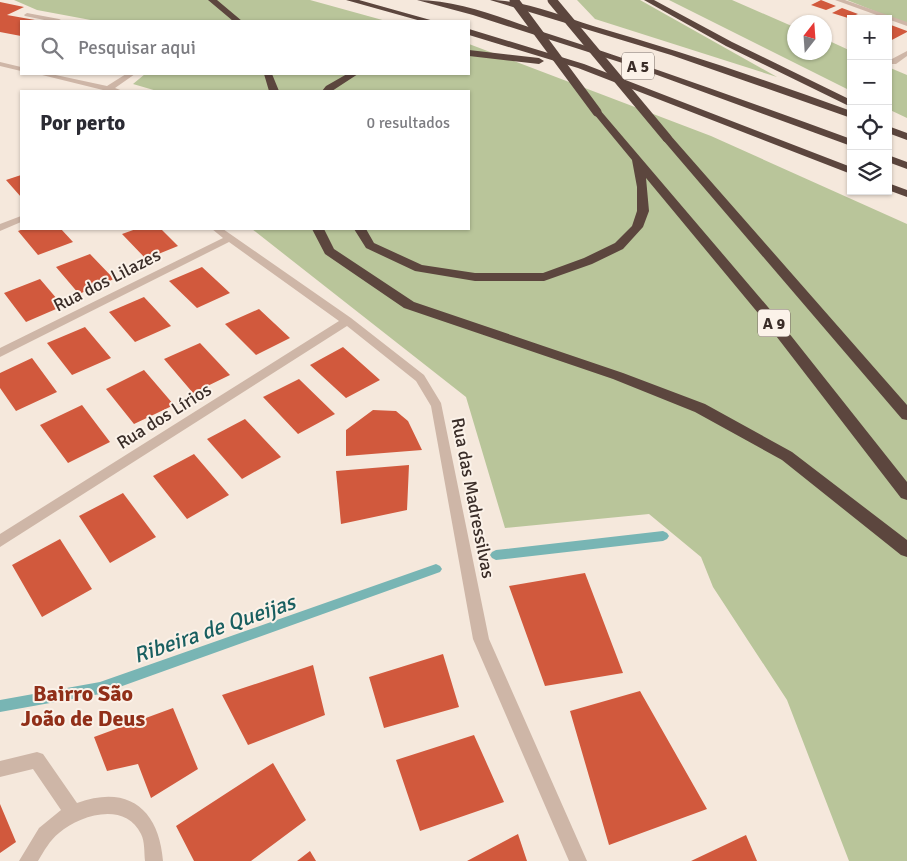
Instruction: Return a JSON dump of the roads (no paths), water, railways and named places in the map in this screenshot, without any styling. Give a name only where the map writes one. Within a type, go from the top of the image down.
[{"type":"highway","points":[[212,0],[237,20]]},
{"type":"highway","points":[[350,0],[426,20]]},
{"type":"highway","name":"A 5","points":[[422,0],[476,13],[641,66],[847,142]]},
{"type":"highway","points":[[494,0],[612,32],[770,84],[847,113]]},
{"type":"highway","name":"A 9","points":[[514,0],[597,112],[636,156],[768,316],[907,494]]},
{"type":"highway","name":"A 9","points":[[552,0],[667,138],[904,411]]},
{"type":"highway","points":[[648,0],[729,44],[847,102]]},
{"type":"highway","name":"A 5","points":[[470,32],[581,66],[847,169]]},
{"type":"highway","points":[[470,53],[581,66]]},
{"type":"highway","points":[[268,75],[274,90]]},
{"type":"highway","points":[[328,90],[351,75]]},
{"type":"highway","points":[[892,131],[907,137]]},
{"type":"highway","points":[[361,230],[370,245],[419,268],[475,277],[544,277],[588,261],[619,246],[638,227],[643,211],[643,187],[636,156]]},
{"type":"highway","points":[[892,160],[907,166]]},
{"type":"highway","points":[[892,188],[907,194]]},
{"type":"highway","points":[[318,230],[329,251],[409,305],[618,376],[700,408],[787,456],[907,550]]},
{"type":"street","points":[[838,0],[907,24]]},
{"type":"street","points":[[27,15],[54,20]]},
{"type":"street","points":[[894,62],[907,53]]},
{"type":"street","points":[[0,64],[20,69]]},
{"type":"street","points":[[46,75],[114,90]]},
{"type":"street","points":[[108,89],[129,75]]},
{"type":"street","points":[[0,228],[20,219]]},
{"type":"street","name":"Rua das Madressilvas","points":[[218,230],[347,321],[420,378],[437,406],[480,640],[578,861]]},
{"type":"street","name":"Rua dos Lilazes","points":[[0,353],[230,238]]},
{"type":"street","name":"Rua dos Lírios","points":[[0,541],[347,321]]},
{"type":"street","points":[[0,769],[37,760],[72,813]]},
{"type":"street","points":[[28,861],[37,845],[53,826],[72,813],[93,806],[107,805],[131,811],[145,824],[153,841],[154,861]]},
{"type":"waterway","name":"Ribeira de Queijas","points":[[496,555],[663,536]]},
{"type":"waterway","name":"Ribeira de Queijas","points":[[0,706],[100,688],[436,569]]},
{"type":"district","name":"Bairro São João de Deus","points":[[83,706]]}]
